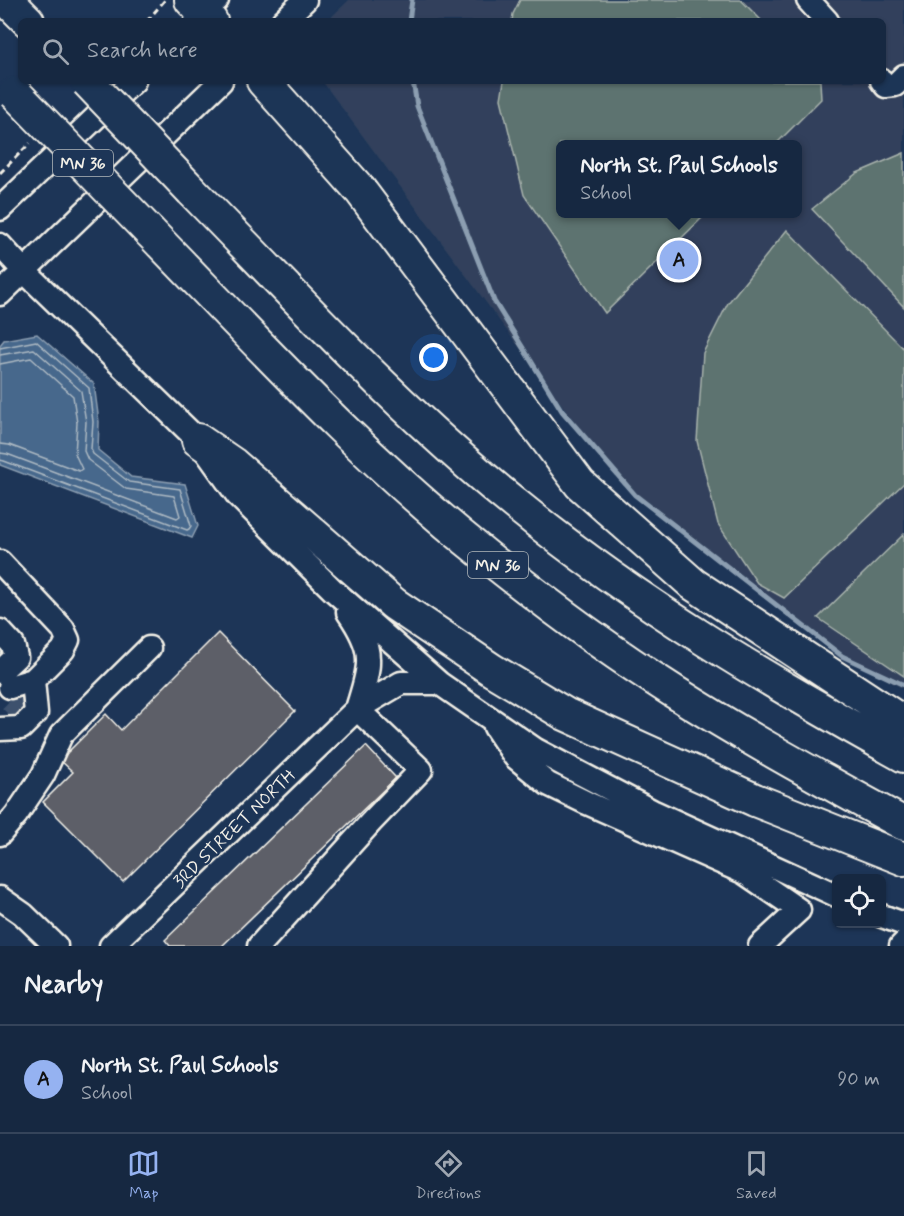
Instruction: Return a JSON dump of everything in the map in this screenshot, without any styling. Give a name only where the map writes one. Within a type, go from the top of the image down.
[{"type":"highway","points":[[7,0],[25,18]]},
{"type":"highway","points":[[90,84],[380,382],[518,507],[583,557],[702,639],[817,708],[904,756]]},
{"type":"highway","points":[[267,84],[360,190],[580,484],[693,584],[904,723]]},
{"type":"highway","name":"MN 36","points":[[7,86],[340,426],[483,553],[559,612],[672,691],[785,759],[904,824]]},
{"type":"highway","points":[[198,440],[233,464],[394,604],[492,670],[565,714],[755,800],[904,859]]},
{"type":"street","points":[[286,18],[305,0]]},
{"type":"street","points":[[808,0],[824,18]]},
{"type":"street","points":[[884,84],[886,86],[895,85],[904,76]]},
{"type":"street","points":[[0,209],[131,84]]},
{"type":"street","points":[[0,294],[217,84]]},
{"type":"street","points":[[0,245],[198,440],[238,496],[333,590],[439,683],[537,750],[652,811],[832,893]]},
{"type":"street","points":[[0,562],[63,629],[68,640],[63,650],[7,704]]},
{"type":"street","points":[[259,946],[421,770],[357,709],[368,659],[364,639],[333,590]]},
{"type":"street","points":[[0,631],[13,645],[16,657],[7,704],[21,728],[36,713],[33,680]]},
{"type":"street","points":[[0,834],[43,775],[61,735],[149,648]]},
{"type":"street","name":"3RD STREET NORTH","points":[[122,943],[357,709],[401,683],[439,683]]},
{"type":"street","points":[[488,718],[515,757],[548,784],[745,873],[799,910],[760,946]]},
{"type":"street","points":[[0,897],[23,914],[56,946]]},
{"type":"street","points":[[886,917],[904,924]]},
{"type":"street","points":[[900,946],[904,943]]},
{"type":"path","points":[[150,18],[165,0]]},
{"type":"shaded area","points":[[349,0],[904,0],[904,689],[842,656],[635,495],[587,439],[324,84],[886,84],[886,18],[330,18]]},
{"type":"green space","points":[[520,0],[741,0],[759,18],[512,18]]},
{"type":"green space","points":[[504,84],[820,84],[821,99],[780,140],[556,140],[556,218],[702,218],[605,313],[524,195],[501,99]]},
{"type":"green space","points":[[904,153],[904,307],[812,209],[857,173]]},
{"type":"green space","points":[[787,230],[904,349],[904,483],[784,598],[757,583],[718,524],[697,441],[703,353],[728,303]]},
{"type":"green space","points":[[904,534],[904,676],[818,618]]},
{"type":"water","points":[[37,334],[94,384],[99,422],[98,450],[131,477],[185,484],[198,526],[192,538],[0,465],[0,345],[4,340]]},
{"type":"building","points":[[218,633],[295,711],[123,882],[43,802],[73,772],[60,760],[106,714],[121,730]]},
{"type":"building","points":[[366,746],[396,778],[222,946],[170,946],[165,940]]},
{"type":"waterway","points":[[409,18],[412,0]]},
{"type":"waterway","points":[[413,84],[417,106],[494,301],[562,411],[635,495],[842,656],[904,685]]},
{"type":"tunnel","points":[[10,716],[24,702]]},
{"type":"place","name":"North St. Paul Schools","points":[[679,260]]}]
